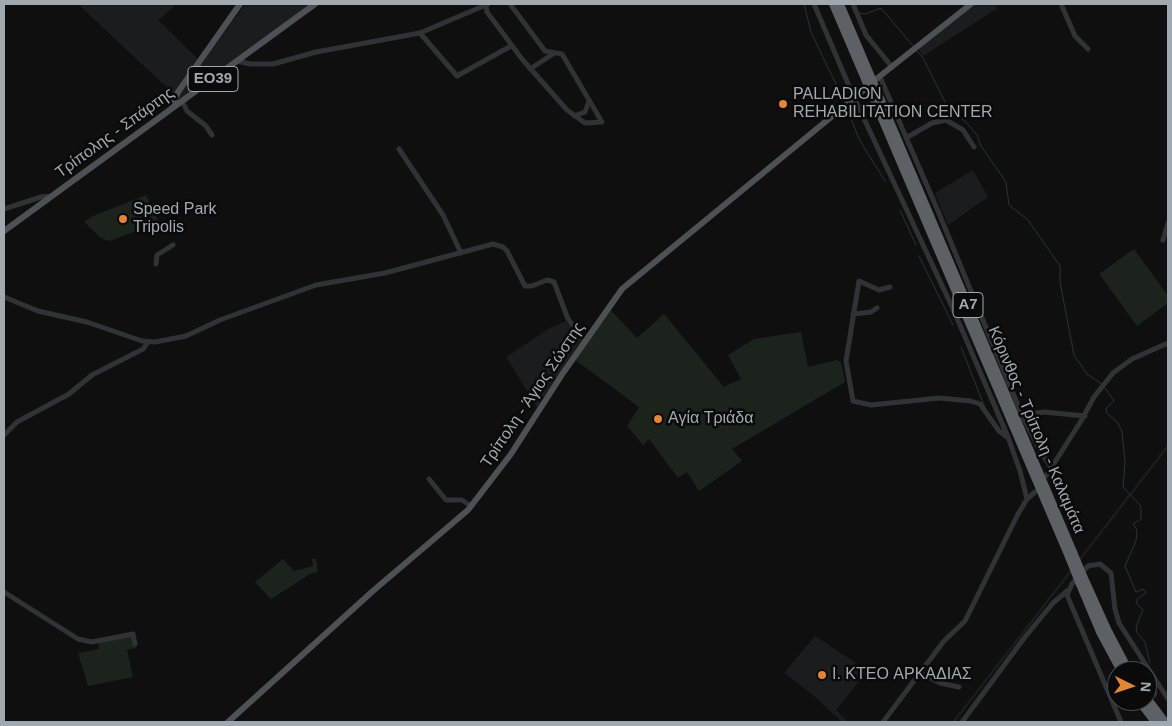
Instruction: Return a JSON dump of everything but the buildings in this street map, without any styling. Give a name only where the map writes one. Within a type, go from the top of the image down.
[{"type":"highway","name":"Κόρινθος - Τρίπολη - Καλαμάτα","points":[[833,4],[1071,555]]},
{"type":"highway","name":"Κόρινθος - Τρίπολη - Καλαμάτα","points":[[840,4],[1081,579],[1100,632],[1115,661]]},
{"type":"highway","name":"Κόρινθος - Τρίπολη - Καλαμάτα","points":[[1081,579],[1125,661]]},
{"type":"highway","points":[[1144,711],[1150,722]]},
{"type":"highway","points":[[1146,711],[1155,722]]},
{"type":"highway","points":[[1157,711],[1167,722]]},
{"type":"main road","points":[[171,109],[178,92],[240,4]]},
{"type":"main road","name":"Τρίπολης - Σπάρτης","points":[[4,231],[315,4]]},
{"type":"main road","points":[[878,79],[971,4]]},
{"type":"main road","name":"Τρίπολη - Άγιος Σώστης","points":[[228,722],[374,590],[471,506],[512,454],[618,294],[632,280],[864,90]]},
{"type":"street","points":[[237,61],[250,64],[273,64],[316,52],[420,33],[487,4],[487,12],[511,46],[574,116],[585,123],[602,122],[601,117],[589,101],[562,54],[547,52],[510,4]]},
{"type":"street","points":[[814,4],[953,309],[1008,437],[1020,471],[1027,499]]},
{"type":"street","points":[[853,4],[866,35],[892,67]]},
{"type":"street","points":[[1061,4],[1075,36],[1088,49]]},
{"type":"street","points":[[420,33],[457,76],[511,46]]},
{"type":"street","points":[[530,69],[554,54]]},
{"type":"street","points":[[878,79],[906,138],[1022,415],[1040,451],[1051,467]]},
{"type":"street","points":[[182,101],[187,112],[206,126],[212,135]]},
{"type":"street","points":[[574,116],[585,112],[589,101]]},
{"type":"street","points":[[906,138],[932,123],[946,120],[963,130],[974,147]]},
{"type":"street","points":[[399,150],[443,215],[461,253]]},
{"type":"street","points":[[4,209],[41,197],[53,196]]},
{"type":"street","points":[[1163,240],[1168,223]]},
{"type":"street","points":[[156,264],[159,253],[173,245]]},
{"type":"street","points":[[4,297],[38,311],[87,322],[148,342],[186,336],[220,320],[316,285],[385,273],[498,245],[507,251],[525,286],[532,286],[547,280],[554,282],[568,319],[586,340]]},
{"type":"street","points":[[890,287],[879,290],[859,281],[846,362],[850,392],[855,403],[871,405],[939,398],[966,400],[980,404],[999,431],[1008,437]]},
{"type":"street","points":[[853,314],[872,312],[877,308]]},
{"type":"street","points":[[4,435],[17,422],[69,394],[92,375],[142,348],[148,342]]},
{"type":"street","points":[[1046,476],[1106,380],[1128,361],[1168,344]]},
{"type":"street","points":[[1022,415],[1044,412],[1085,416]]},
{"type":"street","points":[[429,479],[446,500],[462,500],[471,506]]},
{"type":"street","points":[[883,722],[944,641],[968,616],[1027,499],[1035,492]]},
{"type":"street","points":[[962,722],[1052,603],[1067,592],[1088,566],[1100,564],[1108,569],[1112,577],[1114,603],[1119,623],[1168,699]]},
{"type":"street","points":[[4,592],[55,626],[82,640],[92,642],[133,634],[136,644]]},
{"type":"street","points":[[1067,592],[1068,600],[1121,722]]},
{"type":"street","points":[[921,673],[940,683],[959,687]]},
{"type":"shaded area","points":[[82,4],[172,4],[174,7],[158,20],[202,63],[245,4],[310,4],[180,100],[80,6]]},
{"type":"shaded area","points":[[975,4],[995,4],[998,8],[923,56],[918,48]]},
{"type":"shaded area","points":[[973,170],[988,197],[948,225],[935,193]]},
{"type":"shaded area","name":"Speed Park Tripolis","points":[[146,195],[159,222],[110,241],[101,238],[84,222],[93,216]]},
{"type":"shaded area","points":[[1134,249],[1168,296],[1168,303],[1137,326],[1099,274]]},
{"type":"shaded area","points":[[608,307],[637,338],[664,314],[724,387],[741,379],[728,355],[754,339],[801,332],[808,367],[837,360],[841,362],[845,382],[732,449],[742,461],[699,491],[687,472],[678,478],[649,439],[643,445],[627,426],[639,407],[574,359]]},
{"type":"shaded area","points":[[566,321],[582,340],[537,407],[506,357],[550,328]]},
{"type":"shaded area","points":[[1168,444],[1168,448],[955,722],[952,722]]},
{"type":"shaded area","points":[[283,559],[294,571],[313,566],[312,559],[316,559],[318,572],[310,574],[271,599],[255,582]]},
{"type":"shaded area","points":[[133,635],[136,648],[127,650],[133,677],[88,686],[78,653],[99,649],[98,641]]},
{"type":"shaded area","points":[[815,636],[868,671],[836,710],[848,722],[842,722],[814,696],[784,673]]},
{"type":"waterway","points":[[804,4],[811,32],[845,103]]},
{"type":"waterway","points":[[860,13],[865,14],[881,8],[913,46]]},
{"type":"waterway","points":[[916,50],[923,58],[949,110],[965,121],[977,135],[981,146],[1006,182],[1009,205],[1028,220],[1060,266],[1060,282],[1074,355],[1087,374],[1103,385]]},
{"type":"waterway","points":[[847,109],[860,141],[885,181]]},
{"type":"waterway","points":[[900,210],[916,245]]},
{"type":"waterway","points":[[919,256],[953,325]]},
{"type":"waterway","points":[[961,347],[985,408]]},
{"type":"waterway","points":[[1105,388],[1114,401],[1106,408],[1107,413],[1118,423],[1122,432],[1125,463],[1123,487],[1140,505],[1141,509],[1141,519],[1133,524],[1137,530],[1136,541],[1125,566],[1136,592],[1143,589],[1146,593],[1138,598],[1136,603],[1143,610],[1136,627],[1137,633],[1145,642],[1150,661]]},
{"type":"place","name":"PALLADION REHABILITATION CENTER","points":[[783,104]]},
{"type":"place","name":"Speed Park Tripolis","points":[[123,219]]},
{"type":"place","name":"Αγία Τριάδα","points":[[658,419]]},
{"type":"place","name":"Ι. ΚΤΕΟ ΑΡΚΑΔΙΑΣ","points":[[822,675]]}]
